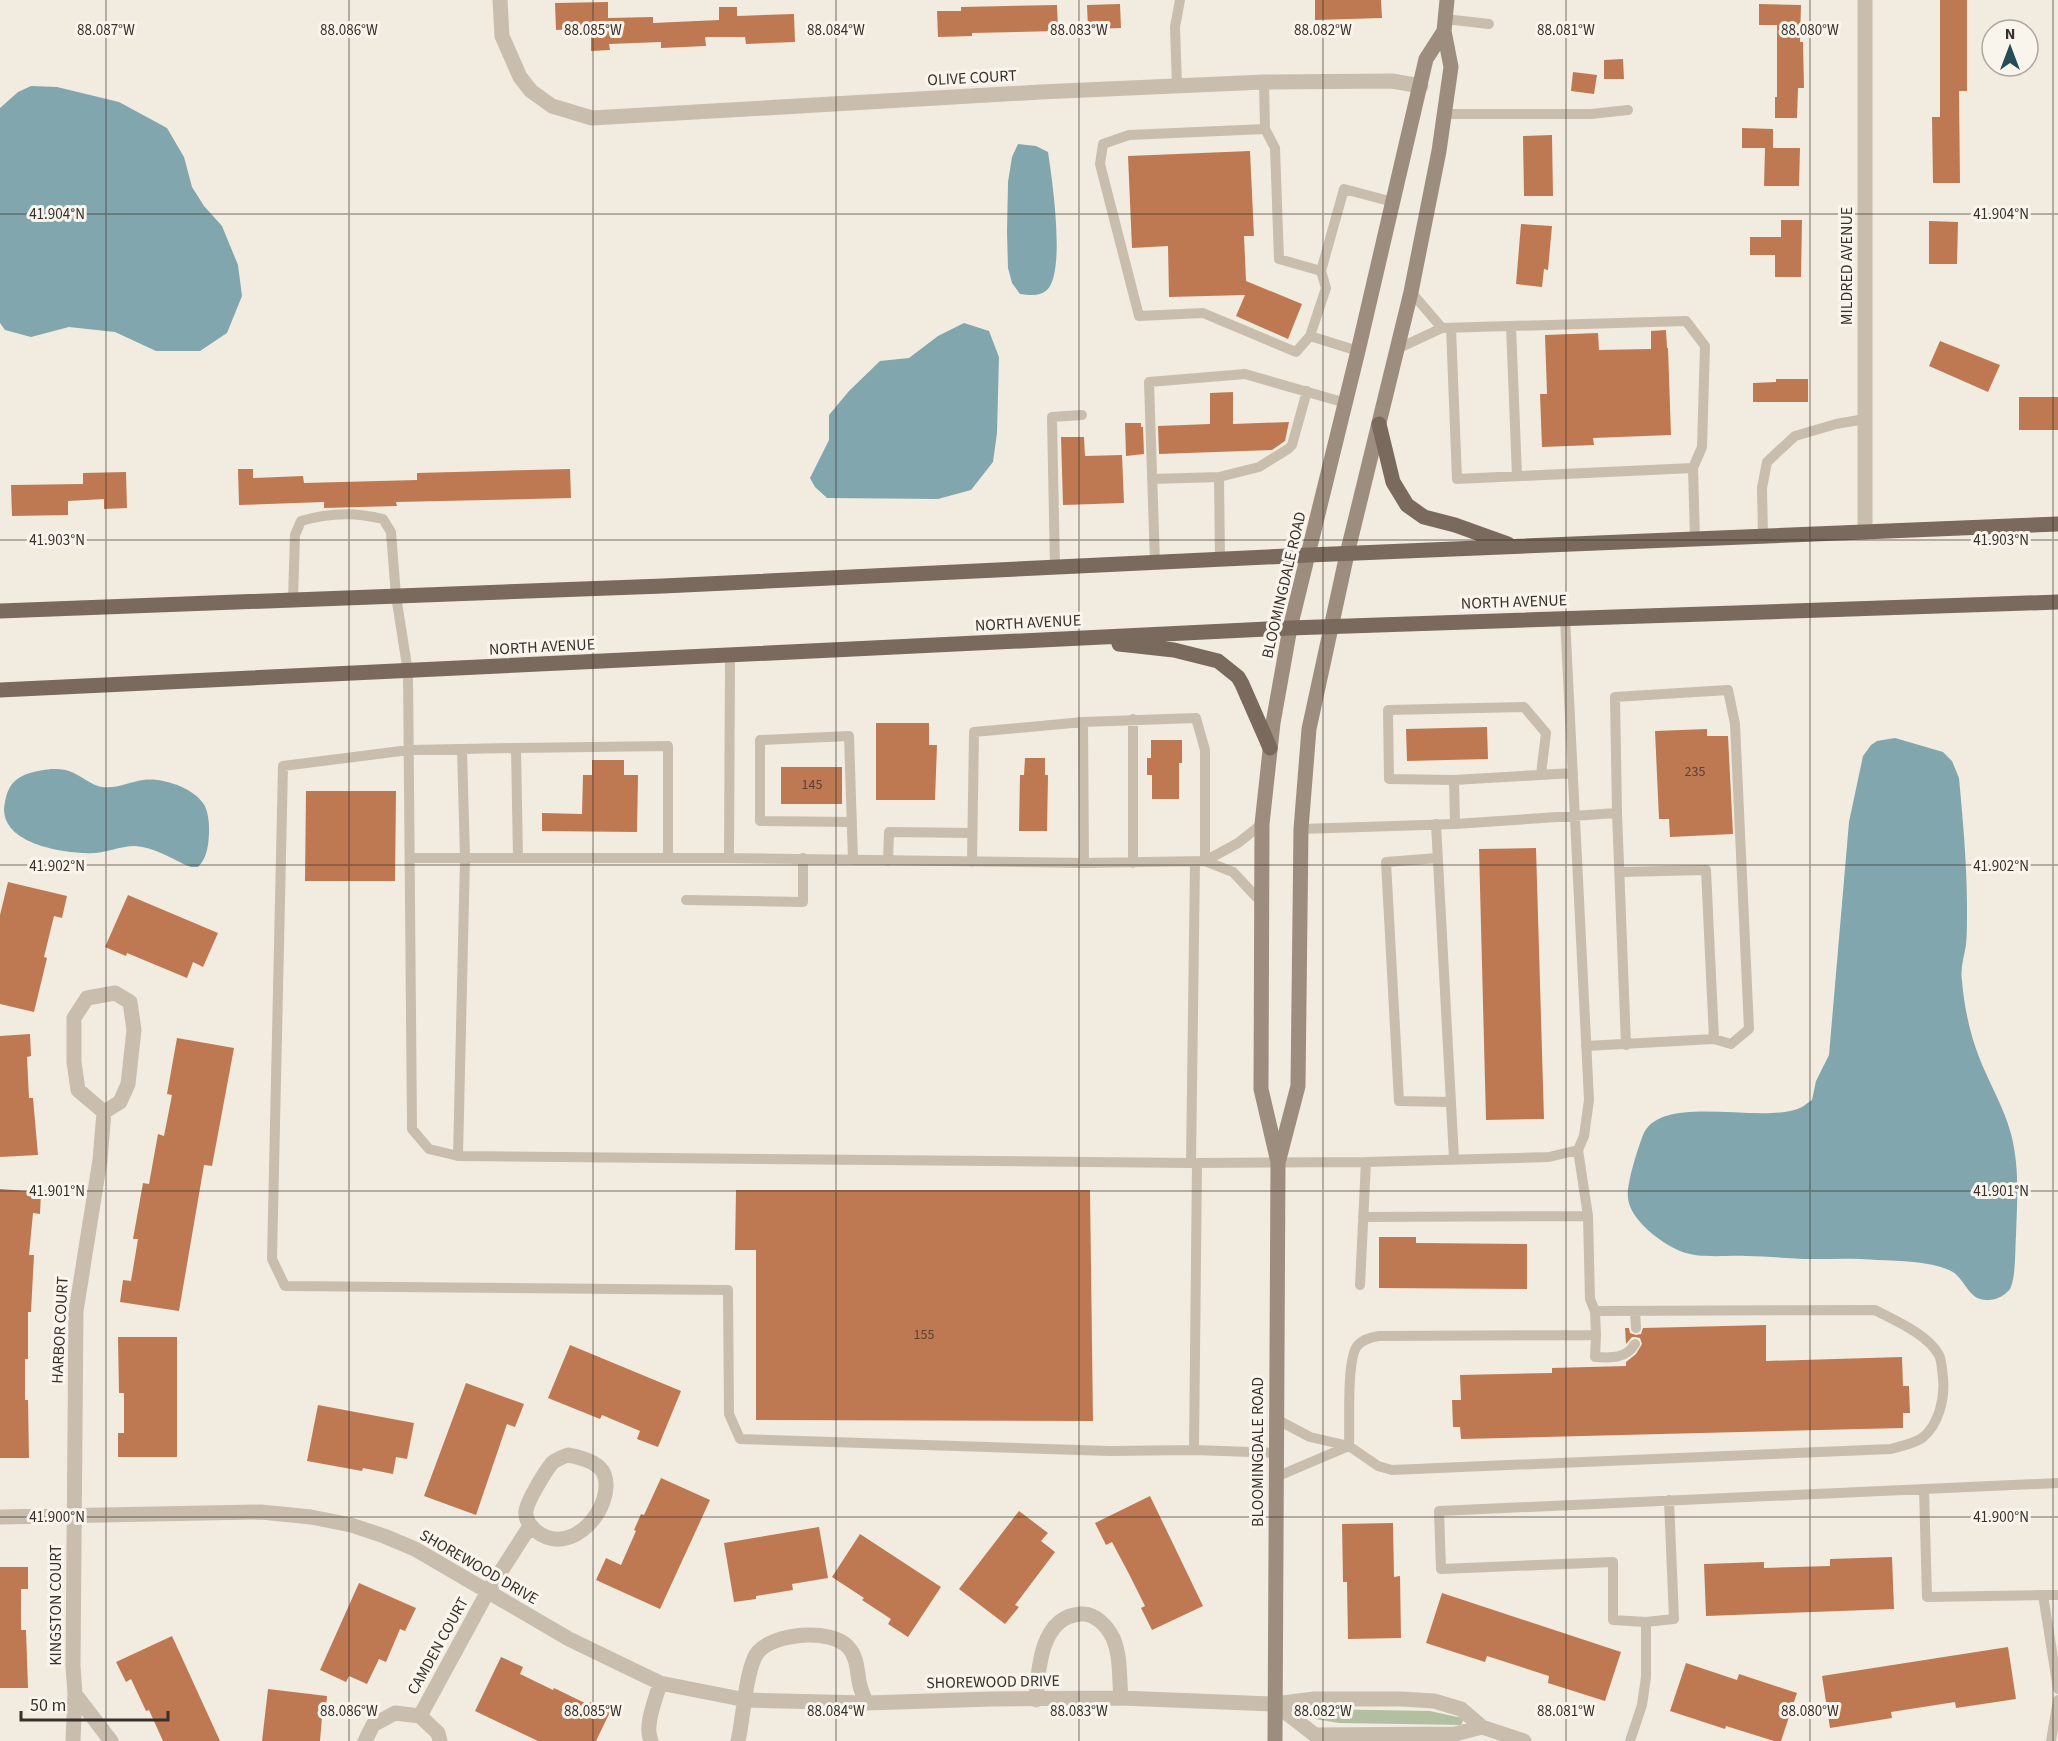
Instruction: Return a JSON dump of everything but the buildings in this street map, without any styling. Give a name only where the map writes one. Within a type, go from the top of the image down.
[{"type":"main road","points":[[1379,424],[1393,483],[1407,505],[1424,517],[1455,525],[1514,547]]},
{"type":"main road","points":[[0,611],[675,586],[1309,555],[2058,524]]},
{"type":"main road","name":"NORTH AVENUE","points":[[0,690],[1290,628],[2058,602]]},
{"type":"main road","points":[[1077,639],[1174,650],[1218,661],[1242,684],[1270,748]]},
{"type":"street","name":"OLIVE COURT","points":[[500,0],[502,36],[520,77],[531,91],[552,106],[592,118],[1028,92],[1264,82],[1392,81],[1421,86]]},
{"type":"street","name":"BLOOMINGDALE ROAD","points":[[1278,1162],[1298,1086],[1301,829],[1309,729],[1347,554],[1411,292],[1446,114],[1451,67],[1444,25],[1447,0]]},
{"type":"street","name":"MILDRED AVENUE","points":[[1865,0],[1865,532]]},
{"type":"street","name":"BLOOMINGDALE ROAD","points":[[1275,1741],[1278,1162],[1262,1089],[1262,824],[1270,748],[1290,628],[1346,403],[1426,59],[1444,25]]},
{"type":"street","points":[[115,993],[129,1002],[134,1030],[128,1084],[120,1102],[104,1112],[78,1090],[74,1062],[74,1018],[87,998],[115,993]]},
{"type":"street","name":"HARBOR COURT","points":[[68,1516],[76,1311],[100,1160],[104,1112]]},
{"type":"street","points":[[568,1455],[580,1457],[598,1467],[603,1473],[605,1488],[602,1504],[585,1530],[573,1537],[549,1538],[530,1527],[526,1514],[528,1504],[551,1465],[558,1458],[568,1455]]},
{"type":"street","name":"SHOREWOOD DRIVE","points":[[0,1517],[261,1512],[311,1517],[351,1525],[415,1549],[569,1639],[660,1683],[746,1700],[866,1703],[1120,1698],[1275,1704],[1314,1699],[1434,1701],[1461,1709],[1482,1727],[1524,1741]]},
{"type":"street","name":"KINGSTON COURT","points":[[68,1516],[75,1694],[73,1741]]},
{"type":"street","name":"CAMDEN COURT","points":[[420,1716],[487,1593],[530,1527]]},
{"type":"street","points":[[1036,1700],[1041,1653],[1052,1630],[1068,1615],[1086,1614],[1100,1620],[1113,1640],[1118,1655],[1120,1698]]},
{"type":"street","points":[[738,1741],[751,1669],[758,1652],[776,1641],[818,1635],[836,1639],[848,1647],[859,1668],[859,1682],[866,1703]]},
{"type":"street","points":[[651,1741],[648,1735],[660,1683]]},
{"type":"street","points":[[75,1694],[111,1741]]},
{"type":"street","points":[[1275,1704],[1315,1735],[1455,1734],[1482,1727]]},
{"type":"street","name":"CAMDEN COURT","points":[[365,1741],[373,1725],[395,1713],[420,1716],[438,1733],[440,1741]]},
{"type":"lane","points":[[1177,86],[1175,27],[1180,0]]},
{"type":"lane","points":[[1444,25],[1489,24]]},
{"type":"lane","points":[[1264,82],[1265,129],[1275,147],[1278,259],[1321,271]]},
{"type":"lane","points":[[1446,114],[1591,114],[1628,110]]},
{"type":"lane","points":[[1265,129],[1129,135],[1103,144],[1100,164],[1138,316],[1203,313],[1296,352],[1310,336],[1326,288],[1321,271],[1344,189],[1393,202]]},
{"type":"lane","points":[[1411,292],[1446,328],[1457,478],[1693,468]]},
{"type":"lane","points":[[1397,349],[1446,328],[1686,321],[1705,346],[1702,447],[1693,468],[1695,539]]},
{"type":"lane","points":[[1511,326],[1517,476]]},
{"type":"lane","points":[[1310,336],[1358,351]]},
{"type":"lane","points":[[1155,563],[1149,382],[1245,374],[1346,403]]},
{"type":"lane","points":[[1152,479],[1219,477],[1258,467],[1292,445],[1308,391]]},
{"type":"lane","points":[[1055,568],[1052,417],[1082,415]]},
{"type":"lane","points":[[1763,536],[1762,488],[1767,462],[1795,436],[1836,424],[1865,419]]},
{"type":"lane","points":[[1219,477],[1220,560]]},
{"type":"lane","points":[[293,600],[295,535],[301,521],[317,516],[365,514],[383,519],[391,532],[396,596],[408,672],[412,1129],[429,1149],[458,1156],[1194,1163],[1366,1162],[1549,1157],[1578,1150]]},
{"type":"lane","points":[[1565,618],[1589,1100],[1584,1136],[1578,1150],[1588,1216],[1590,1299],[1595,1311],[1595,1357],[1613,1358],[1624,1355],[1635,1344]]},
{"type":"lane","points":[[729,858],[730,656]]},
{"type":"lane","points":[[1586,1046],[1626,1045],[1714,1039],[1731,1044],[1749,1029],[1735,724],[1728,690],[1615,697],[1626,1045]]},
{"type":"lane","points":[[1541,774],[1546,733],[1524,707],[1388,710],[1389,779],[1454,780],[1573,773]]},
{"type":"lane","points":[[972,862],[974,732],[1083,722],[1196,718],[1205,750],[1200,861],[1194,1163],[1194,1450]]},
{"type":"lane","points":[[1133,719],[1133,863]]},
{"type":"lane","points":[[1083,722],[1084,863]]},
{"type":"lane","points":[[852,822],[760,821],[759,740],[849,736],[852,822],[852,860]]},
{"type":"lane","points":[[668,858],[668,746],[409,750],[283,766],[272,1259],[285,1286],[728,1290],[729,1414],[740,1439],[1110,1451],[1194,1450],[1276,1453]]},
{"type":"lane","points":[[516,748],[518,858]]},
{"type":"lane","points":[[458,1156],[465,858],[462,749]]},
{"type":"lane","points":[[1454,780],[1455,824]]},
{"type":"lane","points":[[1301,829],[1455,824],[1617,813]]},
{"type":"lane","points":[[1200,861],[1238,843],[1262,824]]},
{"type":"lane","points":[[1437,824],[1454,1159]]},
{"type":"lane","points":[[888,861],[889,832],[971,833]]},
{"type":"lane","points":[[410,858],[803,858],[1084,863],[1200,861],[1233,872],[1262,902]]},
{"type":"lane","points":[[686,900],[803,902],[803,858]]},
{"type":"lane","points":[[1438,858],[1386,862],[1398,1089],[1399,1101],[1451,1102]]},
{"type":"lane","points":[[1620,872],[1706,870],[1714,1039]]},
{"type":"lane","points":[[1360,1285],[1366,1162]]},
{"type":"lane","points":[[1363,1217],[1588,1216]]},
{"type":"lane","points":[[1276,1419],[1310,1437],[1349,1446],[1378,1466],[1392,1470],[1891,1449],[1923,1437],[1936,1420],[1944,1393],[1940,1356],[1924,1338],[1875,1310],[1595,1311]]},
{"type":"lane","points":[[1635,1311],[1636,1328]]},
{"type":"lane","points":[[1349,1446],[1351,1361],[1356,1346],[1367,1338],[1379,1336],[1596,1335]]},
{"type":"lane","points":[[1276,1477],[1349,1446]]},
{"type":"lane","points":[[1669,1500],[1674,1619],[1646,1622],[1613,1620],[1613,1562],[1441,1569],[1439,1510],[2058,1483]]},
{"type":"lane","points":[[1924,1489],[1927,1597],[2058,1594]]},
{"type":"lane","points":[[2043,1595],[2058,1689]]},
{"type":"lane","points":[[1630,1741],[1642,1705],[1646,1677],[1646,1622]]},
{"type":"lane","points":[[2051,1741],[2058,1700]]},
{"type":"green space","points":[[1316,1709],[1430,1711],[1462,1718],[1463,1721],[1461,1725],[1339,1723],[1315,1719],[1312,1713]]},
{"type":"water","points":[[31,86],[57,87],[119,102],[167,128],[184,157],[192,187],[204,206],[222,226],[238,265],[242,296],[227,333],[200,351],[156,351],[115,332],[69,327],[31,337],[5,330],[0,323],[0,108],[18,92]]},
{"type":"water","points":[[1018,144],[1036,146],[1048,152],[1052,182],[1056,224],[1056,264],[1053,280],[1047,290],[1037,295],[1020,294],[1012,283],[1008,268],[1008,182],[1012,157]]},
{"type":"water","points":[[964,323],[989,331],[999,357],[997,433],[993,462],[971,490],[938,499],[827,498],[815,487],[810,478],[829,440],[829,415],[849,391],[880,361],[909,358],[938,336]]},
{"type":"water","points":[[1895,738],[1943,752],[1952,761],[1959,778],[1967,893],[1966,941],[1961,972],[1964,1000],[1976,1048],[2008,1124],[2017,1172],[2015,1263],[2012,1284],[2009,1291],[1995,1299],[1979,1299],[1949,1270],[1923,1263],[1861,1259],[1704,1256],[1687,1253],[1664,1242],[1648,1230],[1634,1214],[1628,1198],[1638,1148],[1643,1135],[1653,1122],[1670,1115],[1691,1112],[1785,1112],[1802,1107],[1812,1100],[1816,1081],[1829,1055],[1849,822],[1863,756],[1877,741]]},
{"type":"water","points":[[51,769],[69,771],[102,787],[159,780],[177,785],[194,794],[205,806],[209,820],[208,844],[201,863],[198,867],[191,867],[157,851],[135,846],[104,852],[74,852],[48,848],[23,838],[6,821],[5,800],[10,787],[23,776]]}]
